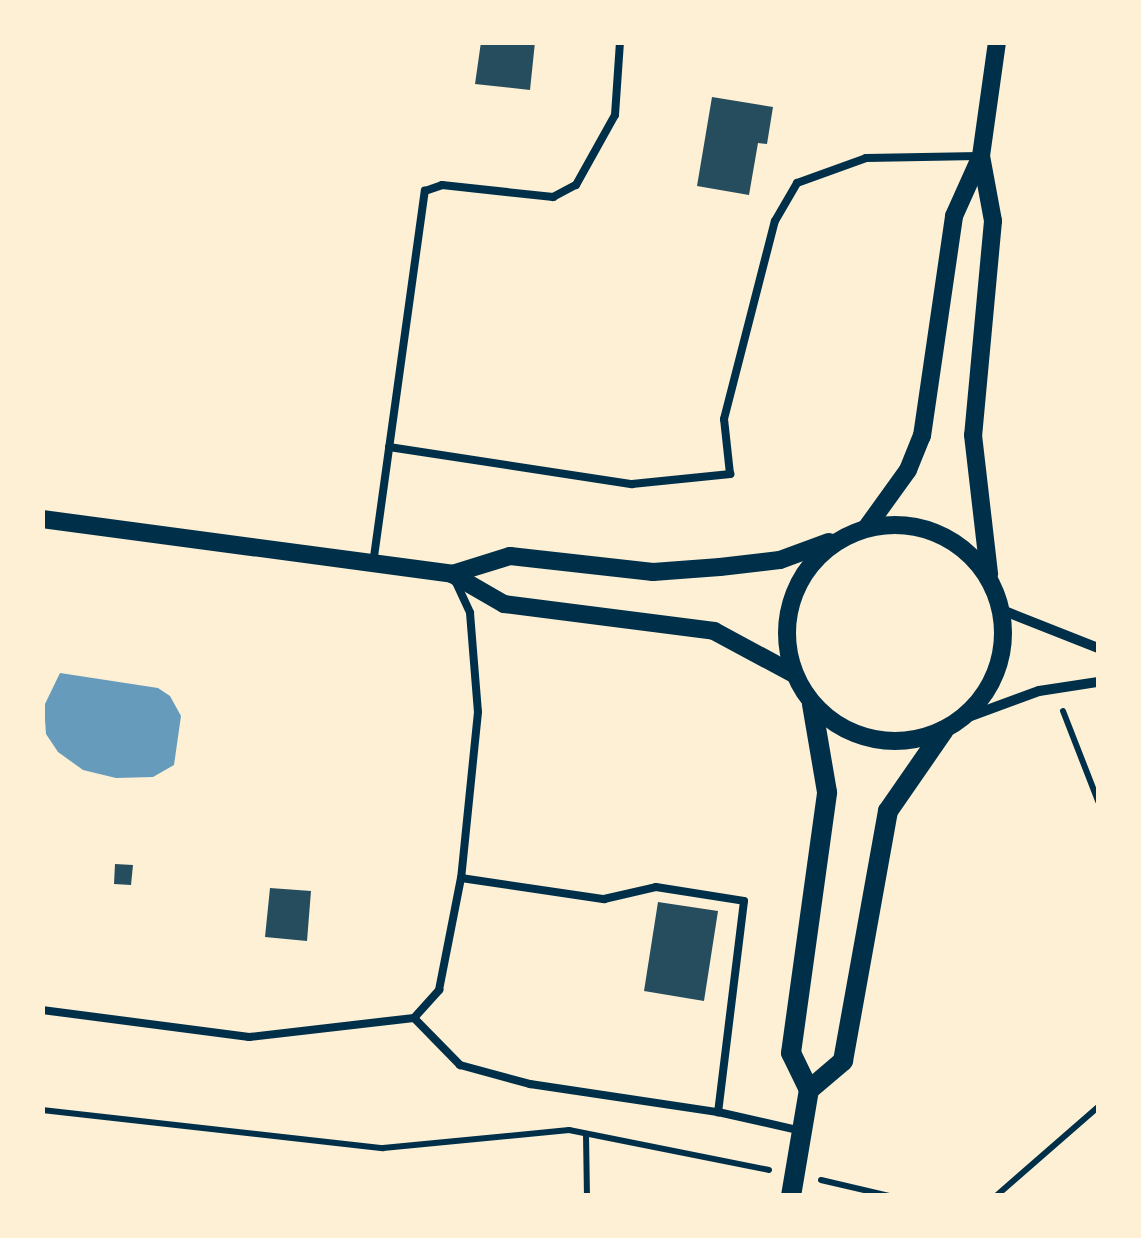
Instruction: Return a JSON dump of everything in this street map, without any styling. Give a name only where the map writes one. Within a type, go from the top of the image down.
[{"type":"main road","points":[[793,1185],[809,1090],[791,1053],[825,834],[827,792],[812,704]]},
{"type":"main road","points":[[809,1090],[843,1061],[888,811],[952,725]]},
{"type":"street","points":[[867,527],[908,470],[922,436],[954,216],[981,156],[997,42]]},
{"type":"street","points":[[952,725],[997,671],[1002,610],[990,579],[973,435],[993,221],[981,156]]},
{"type":"street","points":[[42,519],[452,574],[504,604],[714,631],[794,674]]},
{"type":"street","points":[[452,574],[510,556],[654,572],[720,567],[780,560],[867,527],[903,524],[938,532],[968,551],[990,579]]},
{"type":"street","points":[[843,536],[818,556],[793,596],[786,643],[794,674],[812,704],[840,727],[874,740],[910,741],[1039,691],[1098,682]]},
{"type":"street","points":[[1002,610],[1098,648]]},
{"type":"lane","points":[[373,564],[425,190],[442,185],[553,197],[576,184],[615,115],[620,42]]},
{"type":"lane","points":[[389,446],[632,484],[730,474],[724,419],[776,221],[796,183],[866,158],[981,156]]},
{"type":"lane","points":[[42,1010],[249,1037],[414,1018],[439,990],[461,878],[478,712],[470,613],[452,574]]},
{"type":"lane","points":[[461,878],[604,900],[656,887],[744,901],[718,1112]]},
{"type":"lane","points":[[414,1018],[460,1065],[530,1084],[718,1112],[802,1131]]},
{"type":"path","points":[[1063,711],[1098,802]]},
{"type":"path","points":[[996,1196],[1098,1107]]},
{"type":"path","points":[[42,1110],[383,1148],[586,1134],[793,1185],[890,1196]]},
{"type":"path","points":[[586,1134],[586,1196]]},
{"type":"water","points":[[60,673],[158,688],[170,696],[181,716],[174,765],[153,777],[116,778],[83,770],[58,752],[46,734],[44,706]]},
{"type":"building","points":[[481,42],[535,42],[530,90],[475,84]]},
{"type":"building","points":[[712,97],[773,107],[767,144],[758,143],[749,195],[697,186]]},
{"type":"building","points":[[115,864],[133,865],[131,885],[114,884]]},
{"type":"building","points":[[270,888],[311,891],[307,941],[265,937]]},
{"type":"building","points":[[658,902],[718,911],[704,1001],[644,991]]}]
